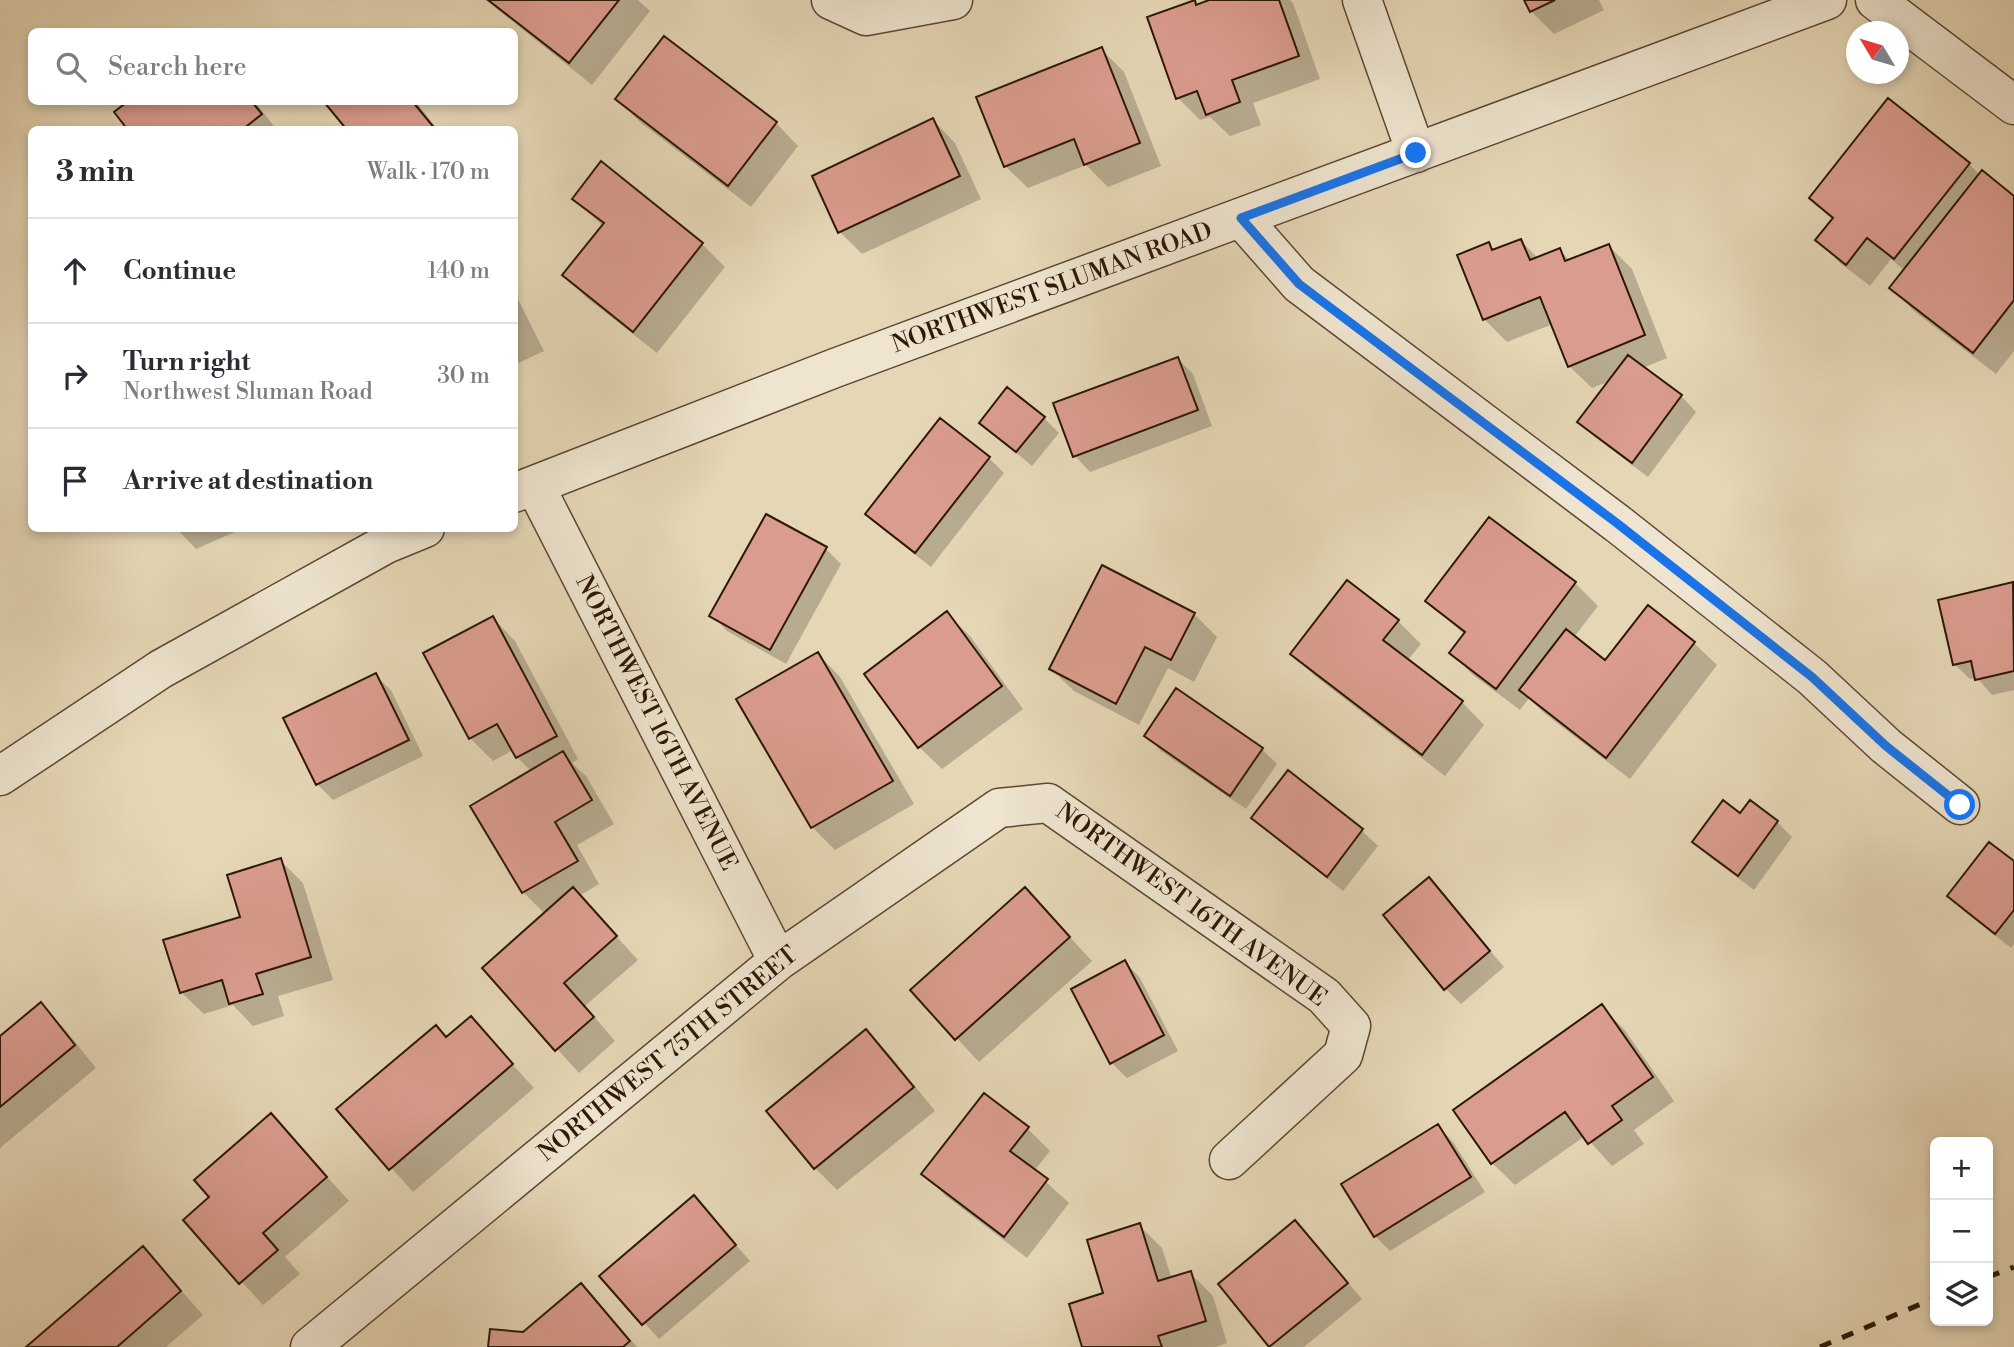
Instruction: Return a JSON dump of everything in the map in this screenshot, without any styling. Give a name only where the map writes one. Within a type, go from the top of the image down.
[{"type":"street","points":[[831,0],[866,16],[953,0]]},
{"type":"street","points":[[1362,0],[1416,153]]},
{"type":"street","name":"NORTHWEST SLUMAN ROAD","points":[[525,490],[835,368],[1827,0]]},
{"type":"street","points":[[1875,0],[2014,106]]},
{"type":"street","points":[[1241,218],[1299,284],[1618,524],[1812,677],[1886,746],[1960,805]]},
{"type":"street","name":"NORTHWEST 16TH AVENUE","points":[[525,490],[778,961]]},
{"type":"street","points":[[0,776],[161,669],[383,536],[404,532]]},
{"type":"street","name":"NORTHWEST 16TH AVENUE","points":[[1048,803],[1324,996],[1350,1026],[1343,1055],[1229,1160]]},
{"type":"street","name":"NORTHWEST 75TH STREET","points":[[310,1347],[778,961],[999,807],[1048,803]]},
{"type":"building","points":[[488,0],[619,0],[569,63]]},
{"type":"building","points":[[1195,0],[1196,5],[1209,0],[1279,0],[1299,56],[1232,80],[1240,102],[1206,115],[1197,91],[1176,99],[1147,17]]},
{"type":"building","points":[[1524,0],[1555,0],[1530,12]]},
{"type":"building","points":[[664,36],[777,122],[728,186],[615,99]]},
{"type":"building","points":[[1102,47],[1140,143],[1084,165],[1074,139],[1004,167],[976,97]]},
{"type":"building","points":[[1888,98],[1970,163],[1894,259],[1867,238],[1846,265],[1815,240],[1833,218],[1809,198]]},
{"type":"building","points":[[123,105],[254,105],[262,114],[247,126],[125,126],[114,112]]},
{"type":"building","points":[[326,105],[415,105],[433,126],[344,126]]},
{"type":"building","points":[[933,118],[960,176],[838,233],[812,176]]},
{"type":"building","points":[[601,161],[703,243],[633,332],[562,275],[604,223],[572,199]]},
{"type":"building","points":[[1982,170],[2014,196],[2014,300],[1973,353],[1889,288]]},
{"type":"building","points":[[1521,239],[1530,260],[1560,248],[1565,261],[1609,244],[1645,335],[1568,367],[1540,297],[1483,320],[1457,255],[1489,242],[1492,250]]},
{"type":"building","points":[[1628,355],[1682,395],[1632,463],[1577,422]]},
{"type":"building","points":[[1178,357],[1198,410],[1073,457],[1053,403]]},
{"type":"building","points":[[1007,387],[1045,417],[1016,452],[979,423]]},
{"type":"building","points":[[940,418],[990,457],[915,553],[865,514]]},
{"type":"building","points":[[766,514],[827,547],[770,650],[709,616]]},
{"type":"building","points":[[1489,517],[1576,582],[1496,689],[1449,653],[1465,632],[1425,601]]},
{"type":"building","points":[[1102,565],[1195,613],[1171,660],[1145,647],[1116,704],[1049,669]]},
{"type":"building","points":[[1347,580],[1399,620],[1383,640],[1463,701],[1422,755],[1290,654]]},
{"type":"building","points":[[2013,582],[2014,671],[1975,680],[1971,661],[1953,665],[1938,600]]},
{"type":"building","points":[[1648,605],[1695,642],[1606,758],[1519,690],[1566,629],[1605,660]]},
{"type":"building","points":[[947,611],[1002,686],[918,748],[864,674]]},
{"type":"building","points":[[493,616],[557,736],[516,758],[497,724],[469,739],[423,653]]},
{"type":"building","points":[[818,652],[893,781],[811,828],[736,699]]},
{"type":"building","points":[[376,673],[409,740],[316,785],[283,718]]},
{"type":"building","points":[[1176,688],[1263,748],[1230,796],[1144,736]]},
{"type":"building","points":[[563,751],[592,800],[555,822],[578,861],[522,893],[470,806]]},
{"type":"building","points":[[1288,770],[1363,829],[1327,877],[1251,818]]},
{"type":"building","points":[[1723,800],[1740,813],[1750,800],[1778,821],[1738,876],[1692,842]]},
{"type":"building","points":[[1989,842],[2014,861],[2014,910],[1995,934],[1947,896]]},
{"type":"building","points":[[281,858],[311,957],[256,974],[263,994],[229,1004],[222,980],[180,993],[163,940],[240,917],[227,875]]},
{"type":"building","points":[[1429,877],[1490,951],[1444,990],[1383,915]]},
{"type":"building","points":[[573,887],[617,936],[564,983],[594,1017],[555,1051],[482,968]]},
{"type":"building","points":[[1025,887],[1070,937],[955,1040],[910,990]]},
{"type":"building","points":[[1125,960],[1164,1035],[1110,1064],[1071,989]]},
{"type":"building","points":[[41,1002],[75,1045],[0,1107],[0,1036]]},
{"type":"building","points":[[1602,1004],[1653,1077],[1612,1106],[1622,1120],[1588,1144],[1565,1112],[1491,1164],[1453,1110]]},
{"type":"building","points":[[471,1016],[513,1064],[389,1170],[336,1109],[436,1025],[446,1037]]},
{"type":"building","points":[[866,1029],[914,1087],[814,1169],[766,1111]]},
{"type":"building","points":[[984,1093],[1029,1127],[1010,1151],[1048,1179],[1004,1237],[921,1174]]},
{"type":"building","points":[[271,1113],[327,1177],[263,1233],[278,1250],[239,1284],[183,1220],[209,1197],[194,1180]]},
{"type":"building","points":[[1438,1124],[1471,1177],[1374,1237],[1341,1184]]},
{"type":"building","points":[[694,1195],[736,1245],[642,1325],[599,1276]]},
{"type":"building","points":[[1295,1220],[1348,1283],[1269,1347],[1218,1284]]},
{"type":"building","points":[[1140,1223],[1158,1281],[1191,1271],[1206,1321],[1158,1336],[1162,1347],[1082,1347],[1069,1304],[1103,1293],[1087,1240]]},
{"type":"building","points":[[143,1246],[181,1291],[117,1347],[26,1347]]},
{"type":"building","points":[[581,1283],[630,1341],[623,1347],[488,1347],[490,1329],[523,1332]]},
{"type":"railway","points":[[1993,1275],[2014,1267]]},
{"type":"railway","points":[[1820,1347],[1930,1300]]},
{"type":"route","points":[[1416,153],[1241,218],[1299,284],[1618,524],[1812,677],[1886,746],[1960,805]]}]
